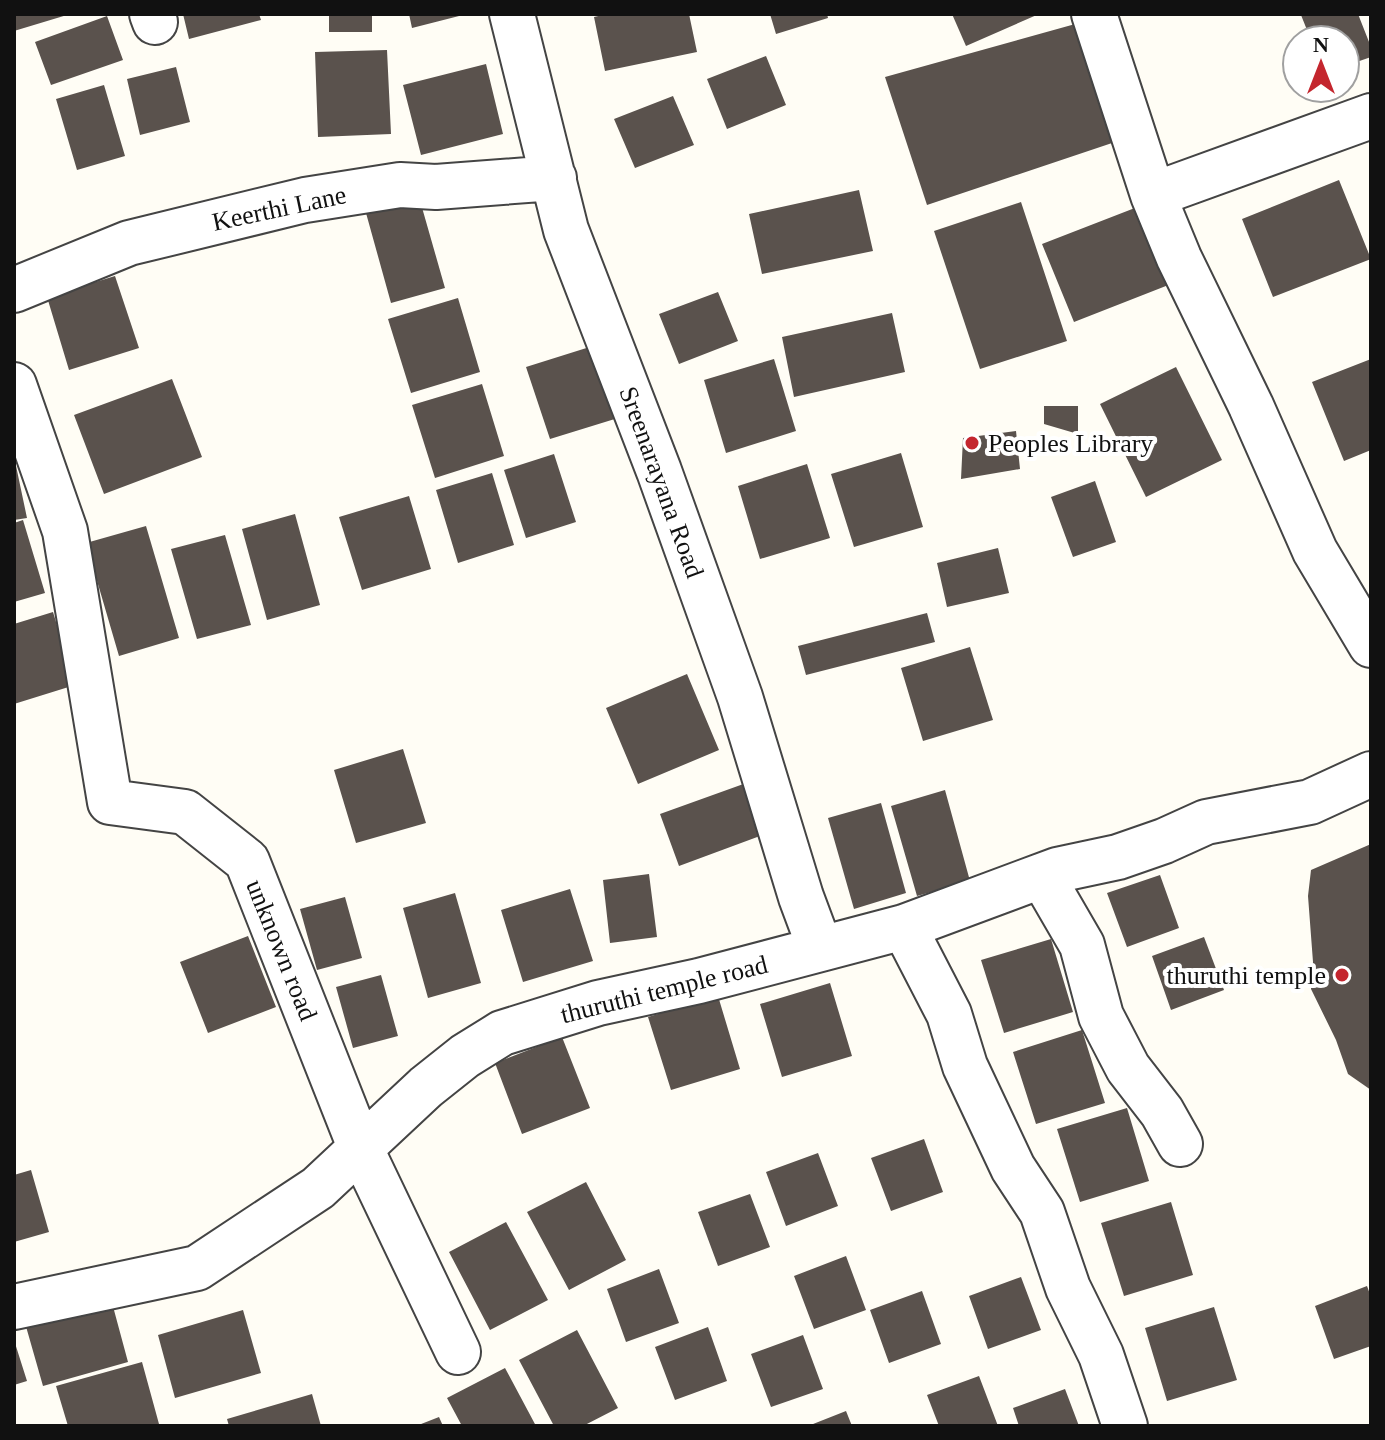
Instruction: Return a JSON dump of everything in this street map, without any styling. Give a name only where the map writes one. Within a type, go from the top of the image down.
[{"type":"street","name":"Sreenarayana Road","points":[[512,14],[566,230],[659,471],[740,697],[801,897],[820,948]]},
{"type":"street","points":[[1094,14],[1153,195],[1179,258],[1251,406],[1315,551],[1371,645]]},
{"type":"street","points":[[1153,195],[1371,116]]},
{"type":"street","name":"Keerthi Lane","points":[[14,290],[129,243],[305,200],[400,185],[436,187],[554,178]]},
{"type":"street","name":"unknown road","points":[[14,385],[65,531],[110,802],[185,812],[247,861],[360,1147],[458,1352]]},
{"type":"street","name":"thuruthi temple road","points":[[14,1307],[197,1268],[318,1188],[455,1063],[502,1033],[598,1003],[699,981],[904,927],[1057,870],[1118,857],[1206,822],[1310,802],[1371,774]]},
{"type":"street","points":[[1042,876],[1082,945],[1101,1016],[1128,1068],[1162,1112],[1180,1144]]},
{"type":"street","points":[[904,927],[949,1014],[965,1066],[1013,1168],[1042,1212],[1068,1288],[1101,1355],[1125,1426]]},
{"type":"building","points":[[14,14],[67,14],[67,15],[14,31]]},
{"type":"building","points":[[183,14],[259,14],[261,20],[189,39]]},
{"type":"building","points":[[329,14],[372,14],[372,32],[329,32]]},
{"type":"building","points":[[409,14],[463,14],[463,15],[412,28]]},
{"type":"building","points":[[607,14],[689,14],[697,52],[605,71],[594,17]]},
{"type":"building","points":[[770,14],[827,14],[828,18],[776,34]]},
{"type":"building","points":[[952,14],[1039,14],[966,46]]},
{"type":"building","points":[[1358,14],[1371,47],[1371,57],[1361,60],[1361,24],[1305,24],[1301,15]]},
{"type":"building","points":[[107,16],[123,60],[51,85],[35,42]]},
{"type":"building","points":[[1086,21],[1121,140],[927,205],[885,77]]},
{"type":"building","points":[[387,50],[391,134],[318,137],[315,52]]},
{"type":"building","points":[[766,56],[786,105],[727,129],[707,79]]},
{"type":"building","points":[[486,64],[503,134],[421,155],[403,85]]},
{"type":"building","points":[[176,67],[190,122],[140,135],[127,79]]},
{"type":"building","points":[[104,85],[125,156],[77,170],[56,99]]},
{"type":"building","points":[[673,96],[694,145],[635,168],[614,119]]},
{"type":"building","points":[[1339,180],[1371,259],[1273,297],[1242,219]]},
{"type":"building","points":[[859,190],[873,251],[762,274],[749,214]]},
{"type":"building","points":[[419,197],[445,288],[391,303],[366,213]]},
{"type":"building","points":[[1021,202],[1067,341],[980,369],[934,231]]},
{"type":"building","points":[[1140,206],[1171,284],[1074,322],[1042,244]]},
{"type":"building","points":[[115,276],[139,348],[69,370],[47,297]]},
{"type":"building","points":[[718,292],[738,341],[679,364],[659,314]]},
{"type":"building","points":[[458,298],[480,372],[411,393],[388,319]]},
{"type":"building","points":[[892,313],[905,372],[794,397],[782,337]]},
{"type":"building","points":[[596,345],[618,418],[550,439],[526,367]]},
{"type":"building","points":[[774,359],[796,431],[726,453],[704,380]]},
{"type":"building","points":[[1371,359],[1371,450],[1344,461],[1312,382]]},
{"type":"building","points":[[1176,367],[1222,460],[1146,497],[1100,404]]},
{"type":"building","points":[[172,379],[202,457],[104,494],[74,415]]},
{"type":"building","points":[[482,384],[504,456],[435,478],[412,405]]},
{"type":"building","points":[[1044,406],[1078,406],[1078,434],[1044,424]]},
{"type":"building","points":[[1016,431],[1020,469],[961,479],[963,438]]},
{"type":"building","points":[[901,453],[923,527],[854,547],[831,474]]},
{"type":"building","points":[[554,454],[576,522],[526,538],[504,470]]},
{"type":"building","points":[[14,462],[27,518],[14,520]]},
{"type":"building","points":[[807,464],[830,538],[760,559],[738,486]]},
{"type":"building","points":[[492,473],[514,545],[458,563],[436,490]]},
{"type":"building","points":[[1095,481],[1116,542],[1073,557],[1051,497]]},
{"type":"building","points":[[409,496],[431,569],[362,590],[339,517]]},
{"type":"building","points":[[295,514],[320,605],[267,620],[242,529]]},
{"type":"building","points":[[23,520],[45,593],[14,602],[14,523]]},
{"type":"building","points":[[146,526],[179,638],[119,656],[86,543]]},
{"type":"building","points":[[225,535],[251,625],[197,639],[171,549]]},
{"type":"building","points":[[998,548],[1009,593],[947,607],[937,563]]},
{"type":"building","points":[[53,612],[75,685],[14,704],[14,624]]},
{"type":"building","points":[[927,613],[935,642],[806,675],[798,646]]},
{"type":"building","points":[[970,647],[993,720],[923,741],[901,668]]},
{"type":"building","points":[[687,674],[719,750],[638,784],[606,708]]},
{"type":"building","points":[[403,749],[426,823],[356,843],[334,770]]},
{"type":"building","points":[[749,782],[768,833],[679,866],[660,814]]},
{"type":"building","points":[[945,790],[970,881],[917,896],[891,806]]},
{"type":"building","points":[[881,803],[906,893],[854,909],[828,818]]},
{"type":"building","name":"thuruthi temple","points":[[1371,844],[1371,1090],[1348,1074],[1336,1040],[1311,989],[1313,962],[1308,896],[1311,870]]},
{"type":"building","points":[[649,874],[657,937],[610,943],[603,880]]},
{"type":"building","points":[[1160,875],[1179,928],[1127,947],[1107,893]]},
{"type":"building","points":[[570,889],[593,961],[523,982],[501,910]]},
{"type":"building","points":[[455,893],[481,983],[428,998],[403,908]]},
{"type":"building","points":[[345,897],[362,958],[317,970],[300,909]]},
{"type":"building","points":[[248,936],[276,1007],[208,1033],[180,962]]},
{"type":"building","points":[[1204,937],[1224,990],[1171,1010],[1152,956]]},
{"type":"building","points":[[1051,939],[1073,1012],[1004,1033],[981,960]]},
{"type":"building","points":[[381,975],[398,1036],[353,1048],[336,987]]},
{"type":"building","points":[[830,983],[852,1056],[782,1077],[760,1004]]},
{"type":"building","points":[[718,996],[740,1069],[671,1090],[648,1017]]},
{"type":"building","points":[[1082,1030],[1105,1103],[1036,1124],[1013,1052]]},
{"type":"building","points":[[562,1037],[590,1108],[522,1134],[495,1063]]},
{"type":"building","points":[[1127,1108],[1149,1181],[1080,1202],[1057,1129]]},
{"type":"building","points":[[924,1139],[943,1192],[891,1211],[871,1158]]},
{"type":"building","points":[[818,1153],[838,1206],[786,1226],[766,1172]]},
{"type":"building","points":[[31,1170],[49,1232],[14,1242],[14,1175]]},
{"type":"building","points":[[586,1182],[626,1260],[569,1290],[527,1212]]},
{"type":"building","points":[[750,1194],[770,1247],[718,1266],[698,1212]]},
{"type":"building","points":[[1171,1202],[1193,1275],[1124,1296],[1101,1223]]},
{"type":"building","points":[[506,1222],[548,1300],[490,1330],[449,1252]]},
{"type":"building","points":[[846,1256],[866,1310],[814,1329],[794,1276]]},
{"type":"building","points":[[659,1269],[679,1323],[626,1342],[607,1289]]},
{"type":"building","points":[[1021,1277],[1041,1330],[988,1349],[969,1296]]},
{"type":"building","points":[[1367,1286],[1371,1297],[1371,1346],[1334,1359],[1315,1306]]},
{"type":"building","points":[[922,1291],[941,1344],[889,1363],[870,1310]]},
{"type":"building","points":[[111,1299],[128,1362],[43,1386],[25,1323]]},
{"type":"building","points":[[1214,1307],[1237,1380],[1167,1401],[1145,1328]]},
{"type":"building","points":[[243,1310],[261,1373],[175,1398],[158,1335]]},
{"type":"building","points":[[708,1327],[727,1381],[675,1400],[655,1347]]},
{"type":"building","points":[[577,1330],[618,1408],[583,1426],[554,1426],[519,1360]]},
{"type":"building","points":[[803,1335],[823,1389],[771,1407],[751,1354]]},
{"type":"building","points":[[14,1340],[27,1381],[14,1385]]},
{"type":"building","points":[[142,1362],[159,1424],[68,1426],[56,1386]]},
{"type":"building","points":[[505,1368],[536,1426],[462,1426],[447,1398]]},
{"type":"building","points":[[979,1376],[998,1426],[939,1426],[927,1395]]},
{"type":"building","points":[[1065,1389],[1079,1426],[1019,1426],[1013,1408]]},
{"type":"building","points":[[312,1394],[321,1426],[229,1426],[227,1419]]},
{"type":"building","points":[[846,1411],[852,1426],[808,1426]]},
{"type":"building","points":[[439,1417],[443,1426],[416,1426]]},
{"type":"place","name":"Peoples Library","points":[[972,443]]},
{"type":"place","name":"thuruthi temple","points":[[1342,975]]}]
